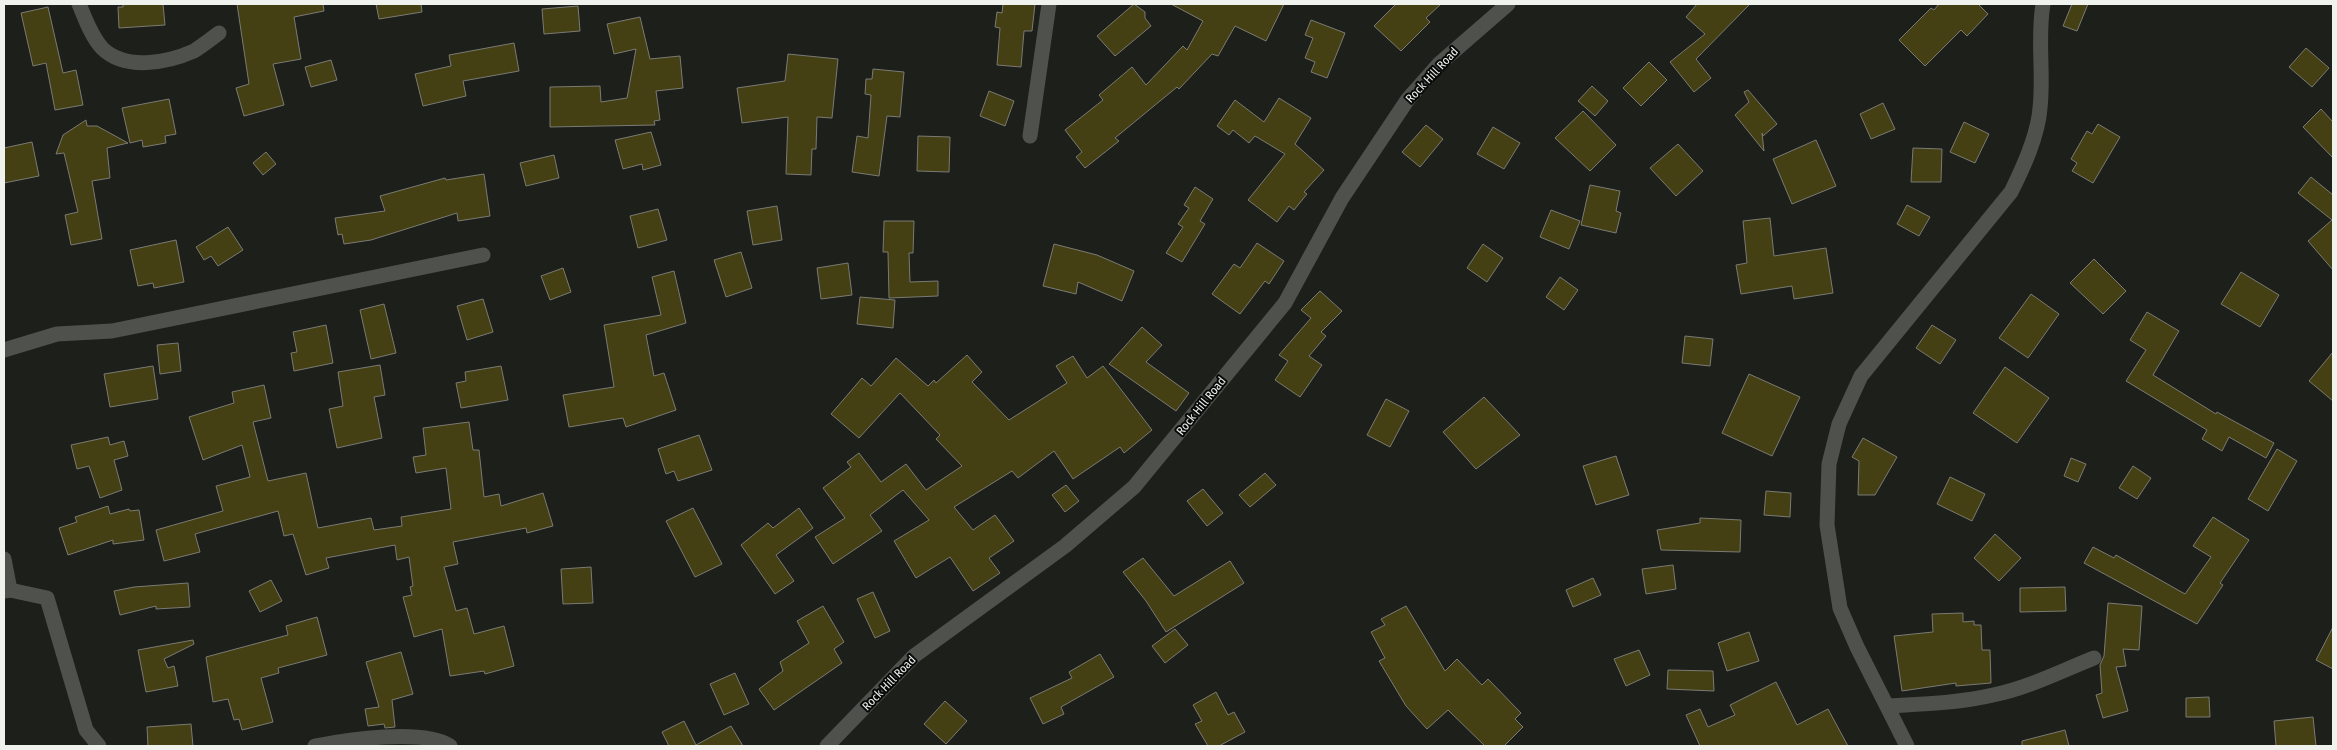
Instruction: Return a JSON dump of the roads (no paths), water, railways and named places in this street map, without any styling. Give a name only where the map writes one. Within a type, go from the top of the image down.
[{"type":"street","points":[[79,4],[93,35],[102,48],[112,56],[133,62],[154,62],[194,50],[219,33]]},
{"type":"street","points":[[1030,136],[1049,4]]},
{"type":"street","name":"Rock Hill Road","points":[[827,746],[914,656],[1065,546],[1134,487],[1285,303],[1342,198],[1408,99],[1440,64],[1508,4]]},
{"type":"street","points":[[1907,746],[1857,647],[1840,608],[1827,525],[1829,464],[1839,424],[1861,376],[2011,192],[2026,164],[2040,109],[2039,26],[2043,4]]},
{"type":"street","points":[[4,350],[57,334],[112,331],[483,255]]},
{"type":"street","points":[[4,559],[7,591],[47,598],[86,730],[99,746]]},
{"type":"street","points":[[1888,706],[1954,701],[1993,695],[2038,682],[2094,658]]},
{"type":"street","points":[[314,746],[360,739],[426,737],[450,746]]}]
